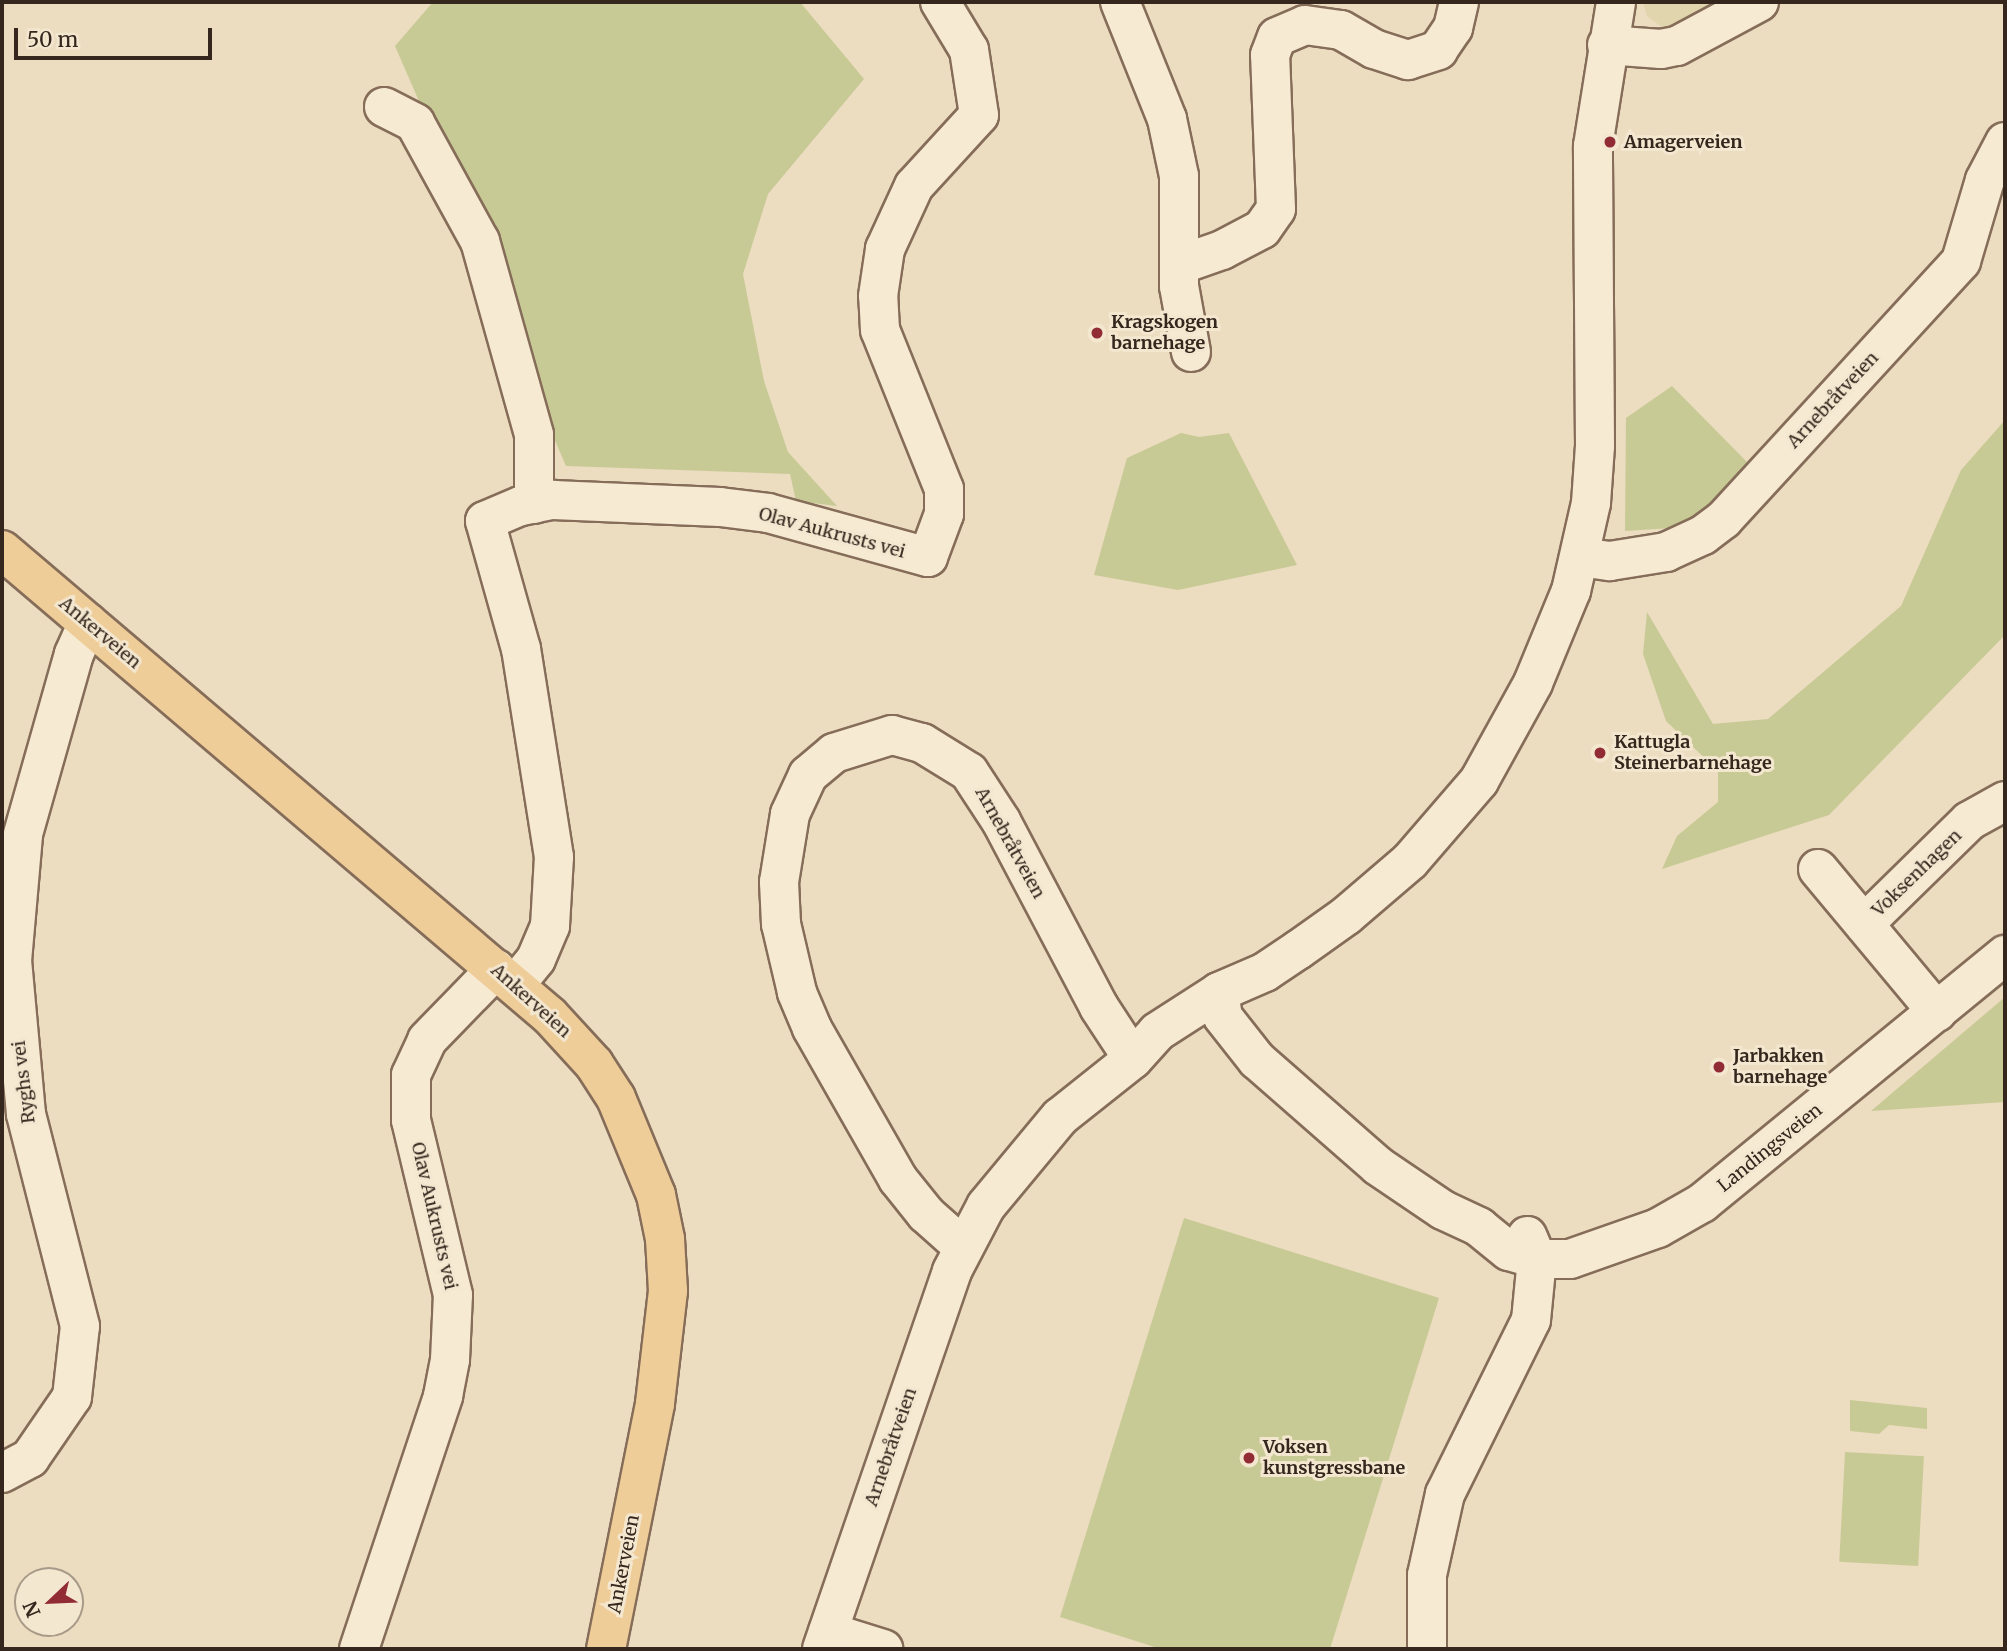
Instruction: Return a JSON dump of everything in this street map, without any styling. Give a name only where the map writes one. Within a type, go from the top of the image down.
[{"type":"main road","name":"Ankerveien","points":[[2,550],[505,977],[566,1032],[616,1098],[650,1176],[665,1239],[668,1291],[661,1369],[606,1649]]},
{"type":"street","name":"Olav Aukrusts vei","points":[[359,1649],[443,1396],[451,1349],[452,1285],[411,1120],[411,1075],[427,1040],[505,977],[536,959],[550,926],[554,857],[521,649],[485,521],[534,503],[582,500],[720,507],[768,513],[928,556],[944,514],[944,489],[880,330],[878,296],[885,249],[914,186],[979,115],[970,50],[940,2]]},
{"type":"street","points":[[1120,2],[1167,119],[1179,176],[1179,265],[1191,352]]},
{"type":"street","points":[[1179,265],[1222,250],[1262,229],[1276,209],[1269,55],[1277,37],[1336,16],[1374,49],[1408,60],[1438,50],[1453,28],[1459,2]]},
{"type":"street","name":"Arnebråtveien","points":[[825,1641],[962,1246],[986,1206],[1039,1140],[1082,1097],[1133,1059],[1170,1051],[1265,972],[1389,880],[1430,840],[1479,781],[1533,683],[1580,557],[1594,478],[1591,184],[1595,114],[1616,2]]},
{"type":"street","points":[[1607,45],[1661,49],[1677,46],[1759,2]]},
{"type":"street","points":[[384,107],[415,123],[480,241],[534,435],[534,503]]},
{"type":"street","name":"Arnebråtveien","points":[[1580,557],[1610,561],[1666,552],[1703,535],[1724,519],[1961,261],[1985,180],[2005,142]]},
{"type":"street","name":"Ryghs vei","points":[[2,1473],[30,1458],[72,1397],[80,1326],[26,1114],[12,961],[23,834],[74,654],[88,623]]},
{"type":"street","name":"Arnebråtveien","points":[[962,1246],[926,1214],[898,1179],[812,1028],[797,992],[781,924],[779,882],[790,814],[808,775],[834,754],[892,735],[922,743],[969,772],[1001,821],[1099,1007],[1133,1059]]},
{"type":"street","name":"Voksenhagen","points":[[1864,924],[1969,821],[2005,801]]},
{"type":"street","name":"Voksenhagen","points":[[1818,869],[1937,1012]]},
{"type":"street","name":"Landingsveien","points":[[1524,1247],[1620,1240],[1658,1228],[1702,1203],[2005,955]]},
{"type":"street","points":[[1228,1003],[1257,1060],[1285,1081],[1378,1166],[1443,1210],[1524,1247],[1531,1320],[1442,1503],[1427,1575],[1427,1649]]},
{"type":"street","points":[[825,1641],[883,1649]]},
{"type":"shaded area","points":[[1643,2],[1734,2],[1666,30],[1647,16]]},
{"type":"green space","points":[[433,2],[800,2],[864,79],[768,194],[743,274],[764,381],[788,452],[837,506],[796,501],[790,474],[566,466],[521,362],[497,281],[395,46]]},
{"type":"green space","points":[[1672,386],[1749,464],[1703,512],[1672,528],[1625,531],[1626,418]]},
{"type":"green space","points":[[2005,420],[2005,635],[1829,815],[1662,869],[1677,836],[1718,802],[1718,771],[1666,721],[1643,654],[1647,612],[1713,724],[1768,719],[1901,606],[1961,470]]},
{"type":"green space","points":[[1181,433],[1199,437],[1229,433],[1297,565],[1178,590],[1094,575],[1127,458]]},
{"type":"green space","points":[[2005,997],[2005,1102],[1871,1111]]},
{"type":"green space","name":"Voksen kunstgressbane","points":[[1184,1218],[1439,1298],[1330,1649],[1161,1649],[1060,1617]]},
{"type":"green space","points":[[1850,1400],[1927,1408],[1927,1429],[1889,1425],[1879,1434],[1850,1431]]},
{"type":"green space","points":[[1845,1452],[1924,1456],[1918,1566],[1839,1562]]},
{"type":"place","name":"Amagerveien","points":[[1610,142]]},
{"type":"place","name":"Kragskogen barnehage","points":[[1097,333]]},
{"type":"place","name":"Kattugla Steinerbarnehage","points":[[1600,753]]},
{"type":"place","name":"Jarbakken barnehage","points":[[1719,1067]]},
{"type":"place","name":"Voksen kunstgressbane","points":[[1249,1458]]}]
